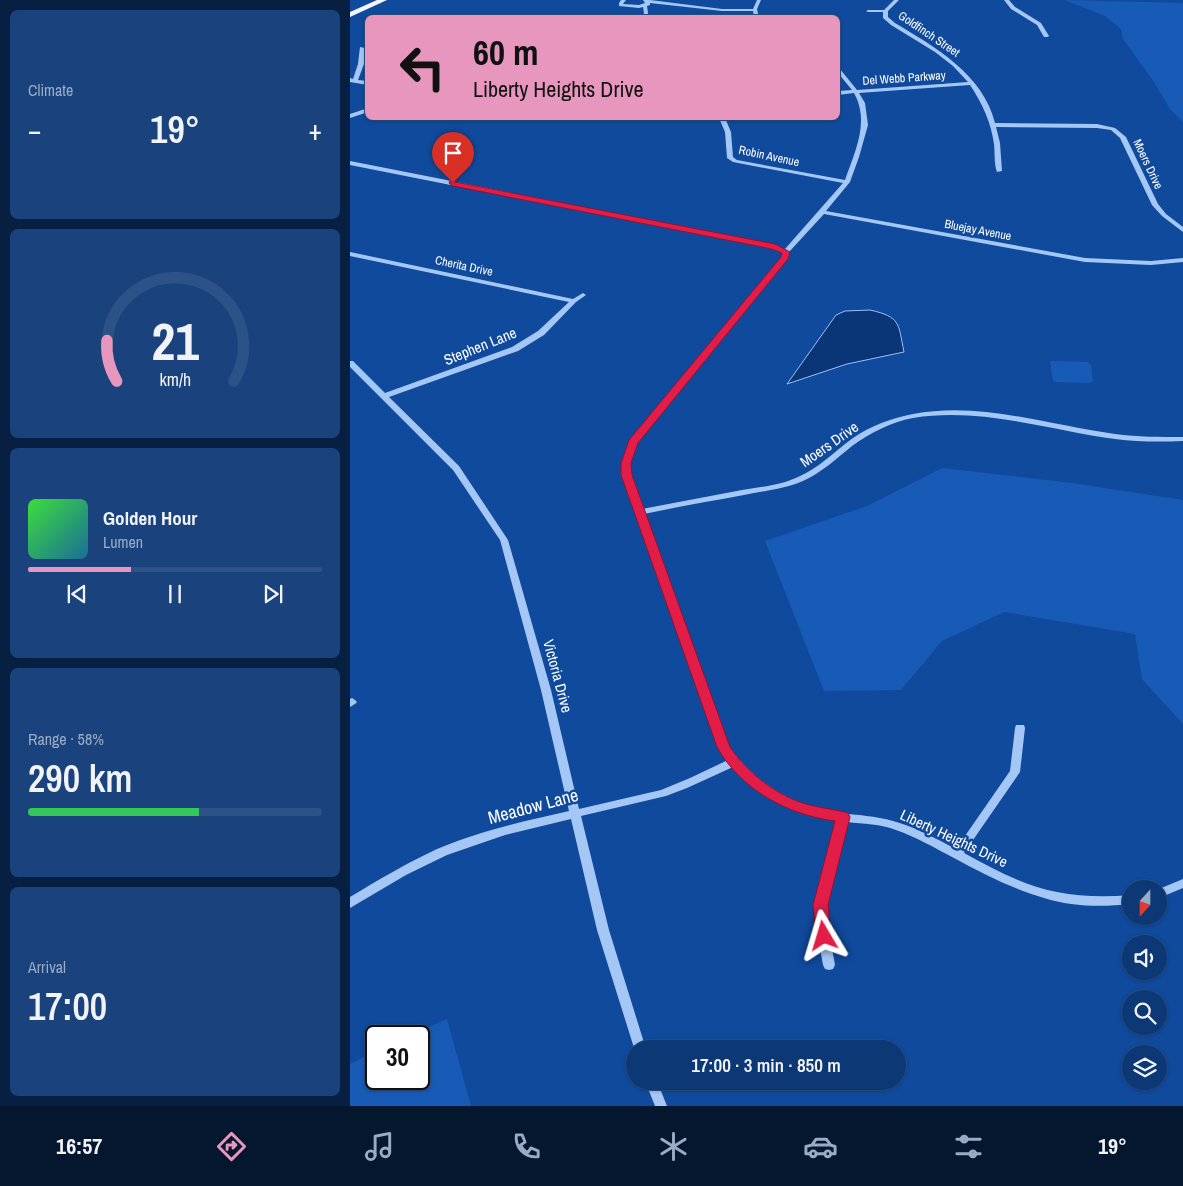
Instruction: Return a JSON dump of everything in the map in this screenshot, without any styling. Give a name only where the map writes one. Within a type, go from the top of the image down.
[{"type":"main road","points":[[350,9],[368,0]]},
{"type":"main road","points":[[350,15],[383,0]]},
{"type":"street","points":[[624,0],[621,5],[639,8],[645,2]]},
{"type":"street","points":[[756,15],[755,10],[759,0]]},
{"type":"street","name":"Goldfinch Street","points":[[897,0],[890,4],[885,12],[886,18],[941,52],[953,62],[978,90],[993,125],[999,157],[999,171]]},
{"type":"street","points":[[1006,0],[1012,8],[1039,24],[1046,36]]},
{"type":"street","points":[[645,2],[722,10],[755,10]]},
{"type":"street","points":[[645,2],[645,15]]},
{"type":"street","name":"Goldfinch Street","points":[[868,12],[885,12]]},
{"type":"street","points":[[362,48],[361,64],[352,81],[365,83]]},
{"type":"street","points":[[350,163],[775,247],[786,252],[846,182],[856,157],[865,125],[862,103],[840,72]]},
{"type":"street","name":"Del Webb Parkway","points":[[840,93],[966,78]]},
{"type":"street","name":"Del Webb Parkway","points":[[840,88],[854,90],[972,83]]},
{"type":"street","points":[[350,116],[365,111]]},
{"type":"street","name":"Robin Avenue","points":[[724,120],[729,134],[730,158],[735,161],[846,182]]},
{"type":"street","name":"Moers Drive","points":[[993,125],[1097,126],[1115,130],[1123,137],[1154,204],[1164,215],[1183,230]]},
{"type":"street","name":"Bluejay Avenue","points":[[822,212],[1085,260],[1135,263],[1183,260]]},
{"type":"street","name":"Liberty Heights Drive","points":[[786,252],[785,257],[633,443],[626,463],[626,475],[724,747],[733,762],[760,786],[778,798],[799,808],[822,814],[898,826],[1009,880],[1045,894],[1074,900],[1104,902],[1122,901]]},
{"type":"street","name":"Cherita Drive","points":[[350,254],[574,301]]},
{"type":"street","name":"Stephen Lane","points":[[385,396],[515,349],[541,333],[574,301],[583,295]]},
{"type":"street","name":"Victoria Drive","points":[[350,363],[456,468],[504,540],[546,690],[603,930],[637,1040]]},
{"type":"street","name":"Moers Drive","points":[[639,512],[788,484],[816,472],[865,434],[897,420],[924,414],[978,413],[1125,437],[1183,439]]},
{"type":"street","points":[[957,855],[1015,772],[1020,728]]},
{"type":"street","name":"Meadow Lane","points":[[350,903],[422,860],[448,849],[499,832],[676,789],[733,762]]},
{"type":"street","points":[[829,965],[821,921],[821,905],[843,817]]},
{"type":"street","points":[[1168,890],[1183,883]]},
{"type":"street","points":[[655,1090],[660,1106]]},
{"type":"shaded area","points":[[1065,0],[1183,3],[1183,122],[1170,109],[1154,82],[1123,39],[1121,29],[1105,16]]},
{"type":"shaded area","points":[[870,310],[888,315],[893,319],[901,334],[904,352],[847,364],[787,384],[836,315],[845,311]]},
{"type":"shaded area","points":[[1050,362],[1088,362],[1091,365],[1093,381],[1090,383],[1056,382],[1053,380]]},
{"type":"shaded area","points":[[942,468],[1072,483],[1183,500],[1183,724],[1142,679],[1135,634],[1004,612],[942,641],[901,690],[824,691],[765,541],[867,506]]},
{"type":"shaded area","points":[[447,1019],[471,1106],[350,1106],[350,1064],[365,1056],[365,1090],[430,1090],[430,1027]]},
{"type":"route","points":[[453,183],[775,247],[786,252],[785,257],[633,443],[626,463],[626,475],[724,747],[733,762],[760,786],[778,798],[799,808],[843,817],[821,905],[821,921],[824,936]]}]
